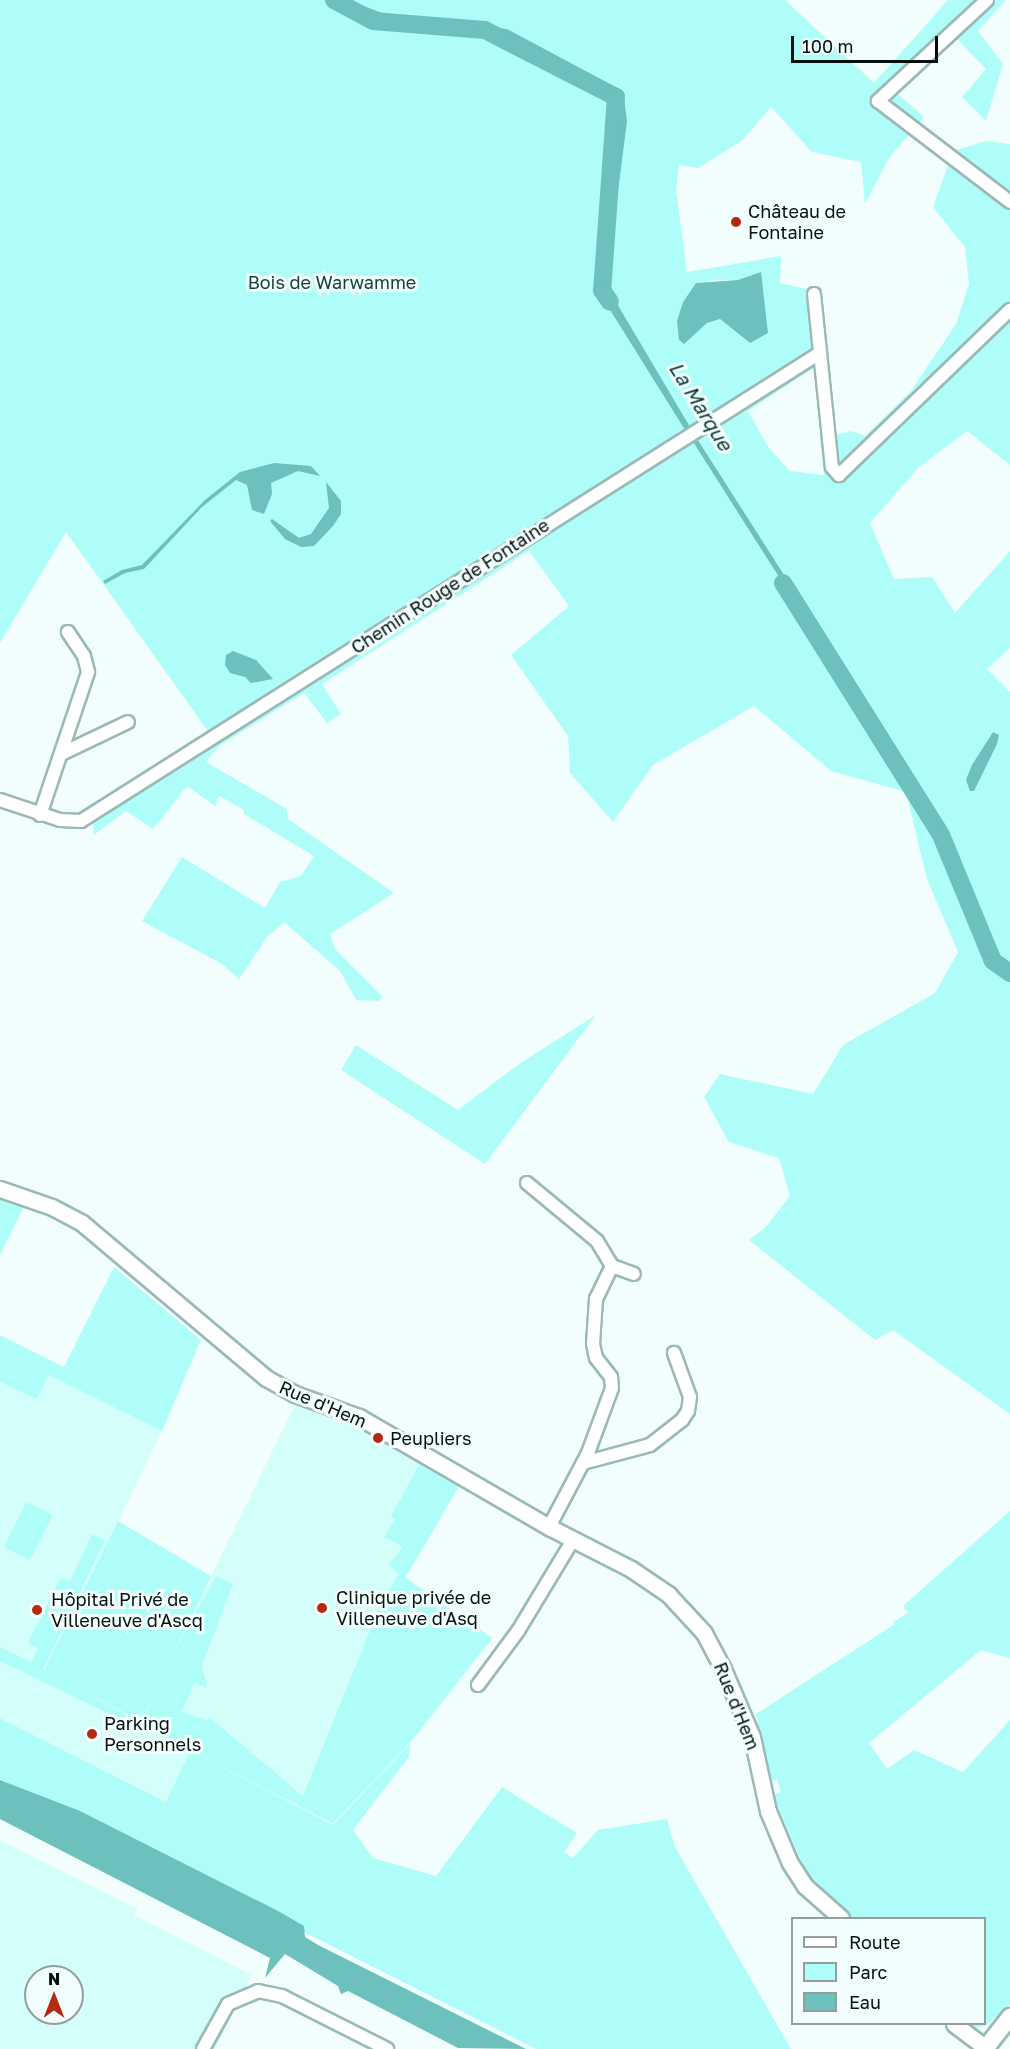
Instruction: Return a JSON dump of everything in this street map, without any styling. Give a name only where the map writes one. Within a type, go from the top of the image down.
[{"type":"main road","points":[[986,2049],[1010,2017]]},
{"type":"street","points":[[987,0],[878,101],[1010,202]]},
{"type":"street","points":[[814,294],[832,467],[841,474],[1010,310]]},
{"type":"street","name":"Chemin Rouge de Fontaine","points":[[40,815],[81,821],[674,442],[820,353]]},
{"type":"street","points":[[0,800],[40,815],[88,672],[84,656],[68,632]]},
{"type":"street","points":[[61,754],[128,722]]},
{"type":"street","points":[[527,1183],[597,1241],[612,1266],[634,1274]]},
{"type":"street","name":"Rue d'Hem","points":[[0,1189],[52,1207],[82,1223],[266,1378],[295,1394],[359,1417],[549,1527],[656,1584],[704,1633],[747,1723],[768,1811],[782,1846],[805,1886],[840,1917]]},
{"type":"street","points":[[549,1527],[583,1463],[612,1388],[611,1377],[596,1358],[593,1344],[596,1299],[612,1266]]},
{"type":"street","points":[[583,1463],[650,1445],[682,1420],[690,1401],[674,1353]]},
{"type":"street","points":[[478,1685],[518,1630],[573,1540]]},
{"type":"street","points":[[203,2049],[225,2007],[236,1998],[258,1991],[282,1996],[387,2049]]},
{"type":"street","points":[[955,2025],[986,2049]]},
{"type":"shaded area","name":"Clinique privée de Villeneuve d'Asq","points":[[49,1374],[162,1431],[104,1550],[128,1721],[137,1726],[295,1405],[360,1430],[460,1486],[406,1577],[493,1638],[410,1744],[333,1825],[190,1751],[166,1802],[0,1718],[0,1382],[37,1398]]},
{"type":"shaded area","points":[[0,1840],[138,1909],[134,1915],[252,1975],[215,2049],[0,2049]]},
{"type":"green space","name":"Bois de Warwamme","points":[[0,0],[785,0],[874,83],[948,0],[1006,0],[978,31],[1003,64],[986,121],[962,97],[986,69],[957,39],[897,93],[924,117],[889,158],[865,204],[861,162],[812,152],[771,107],[743,140],[698,168],[679,165],[676,190],[687,272],[781,256],[780,283],[807,289],[815,367],[748,411],[769,448],[790,471],[824,475],[820,439],[851,431],[865,436],[911,391],[956,324],[969,284],[965,247],[933,207],[953,151],[986,141],[1010,144],[1010,465],[967,431],[919,467],[870,523],[894,579],[932,577],[955,613],[1010,551],[1010,648],[987,669],[1010,692],[1010,1414],[893,1330],[875,1340],[749,1240],[765,1228],[790,1196],[779,1158],[729,1142],[704,1097],[720,1074],[813,1094],[843,1045],[935,993],[958,952],[927,879],[906,792],[831,771],[754,706],[653,765],[613,822],[570,773],[568,736],[511,655],[569,606],[529,551],[322,684],[341,714],[327,723],[304,693],[219,746],[206,762],[287,809],[288,819],[394,893],[330,934],[335,949],[383,997],[379,1001],[356,1000],[340,971],[284,922],[267,937],[239,979],[222,964],[142,921],[182,857],[265,908],[280,882],[301,876],[314,856],[244,814],[243,809],[219,796],[215,806],[187,786],[153,829],[126,811],[94,835],[91,806],[210,734],[66,532],[0,643]],"holes":[[[738,280],[750,343],[720,319],[707,323],[677,321],[683,302],[696,283]]]},
{"type":"green space","points":[[596,1015],[485,1164],[341,1070],[356,1045],[458,1110],[519,1064]]},
{"type":"green space","points":[[0,1198],[25,1205],[0,1255]]},
{"type":"green space","points":[[114,1267],[201,1340],[162,1431],[49,1375],[37,1399],[0,1382],[0,1335],[64,1367]]},
{"type":"green space","points":[[419,1465],[459,1486],[405,1578],[492,1638],[411,1741],[333,1823],[140,1726],[163,1672],[216,1576],[233,1584],[202,1665],[207,1688],[194,1683],[182,1711],[207,1721],[209,1717],[303,1796],[382,1601],[399,1574],[389,1565],[403,1547],[384,1537],[395,1519],[391,1516]]},
{"type":"green space","points":[[26,1502],[53,1515],[30,1560],[4,1547]]},
{"type":"green space","points":[[1010,1511],[1010,1658],[981,1650],[869,1743],[887,1769],[914,1750],[963,1772],[1010,1720],[1010,2005],[985,2026],[976,2028],[969,2025],[986,2025],[986,1917],[851,1917],[805,1871],[773,1795],[781,1792],[777,1780],[771,1781],[756,1714],[895,1624],[893,1622],[908,1613],[903,1606]]},
{"type":"green space","points":[[118,1521],[211,1576],[138,1726],[128,1722],[129,1715],[61,1680],[126,1715],[124,1721],[0,1661],[0,1647],[31,1662],[38,1648],[28,1643],[61,1577],[70,1581],[92,1534],[105,1540],[44,1671]]},
{"type":"green space","points":[[0,1718],[166,1802],[190,1751],[333,1825],[410,1744],[409,1757],[353,1830],[373,1858],[436,1876],[502,1787],[577,1833],[564,1852],[573,1858],[598,1830],[667,1819],[675,1847],[791,2049],[536,2049],[0,1779]]},
{"type":"water","points":[[336,0],[348,0],[390,16],[507,29],[623,91],[627,121],[613,231],[602,265],[620,118],[614,91],[492,31],[380,21]]},
{"type":"water","points":[[601,272],[603,280],[690,427],[685,430],[607,305],[600,284]]},
{"type":"water","points":[[761,272],[768,333],[750,343],[720,319],[707,323],[684,344],[679,340],[677,321],[683,302],[696,283],[738,280]]},
{"type":"water","points":[[694,434],[899,755],[946,837],[940,841],[918,796],[690,437]]},
{"type":"water","points":[[274,463],[311,466],[320,476],[298,471],[271,483],[272,494],[264,514],[252,510],[247,485],[236,480],[202,507],[144,569],[125,573],[105,584],[103,581],[122,570],[142,565],[205,500],[240,472]]},
{"type":"water","points":[[326,482],[341,501],[341,514],[333,526],[314,546],[301,547],[285,539],[270,521],[272,519],[299,538],[311,534],[329,508]]},
{"type":"water","points":[[233,651],[256,660],[273,679],[251,683],[245,677],[230,673],[225,665],[226,655]]},
{"type":"water","points":[[993,732],[999,735],[997,744],[974,791],[970,791],[966,780],[972,765]]},
{"type":"water","points":[[0,1780],[80,1811],[280,1912],[304,1926],[305,1937],[318,1945],[526,2049],[458,2048],[348,1991],[341,1994],[338,1986],[285,1954],[265,1978],[270,1958],[0,1819]]},
{"type":"waterway","name":"La Marque","points":[[334,0],[373,21],[485,30],[616,97],[602,290],[610,302]]},
{"type":"waterway","name":"La Marque","points":[[783,583],[941,835],[993,961],[1010,973]]},
{"type":"place","name":"Château de Fontaine","points":[[736,222]]},
{"type":"place","name":"Peupliers","points":[[378,1438]]},
{"type":"place","name":"Clinique privée de Villeneuve d'Asq","points":[[322,1608]]},
{"type":"place","name":"Hôpital Privé de Villeneuve d'Ascq","points":[[37,1610]]},
{"type":"place","name":"Parking Personnels","points":[[92,1734]]}]
